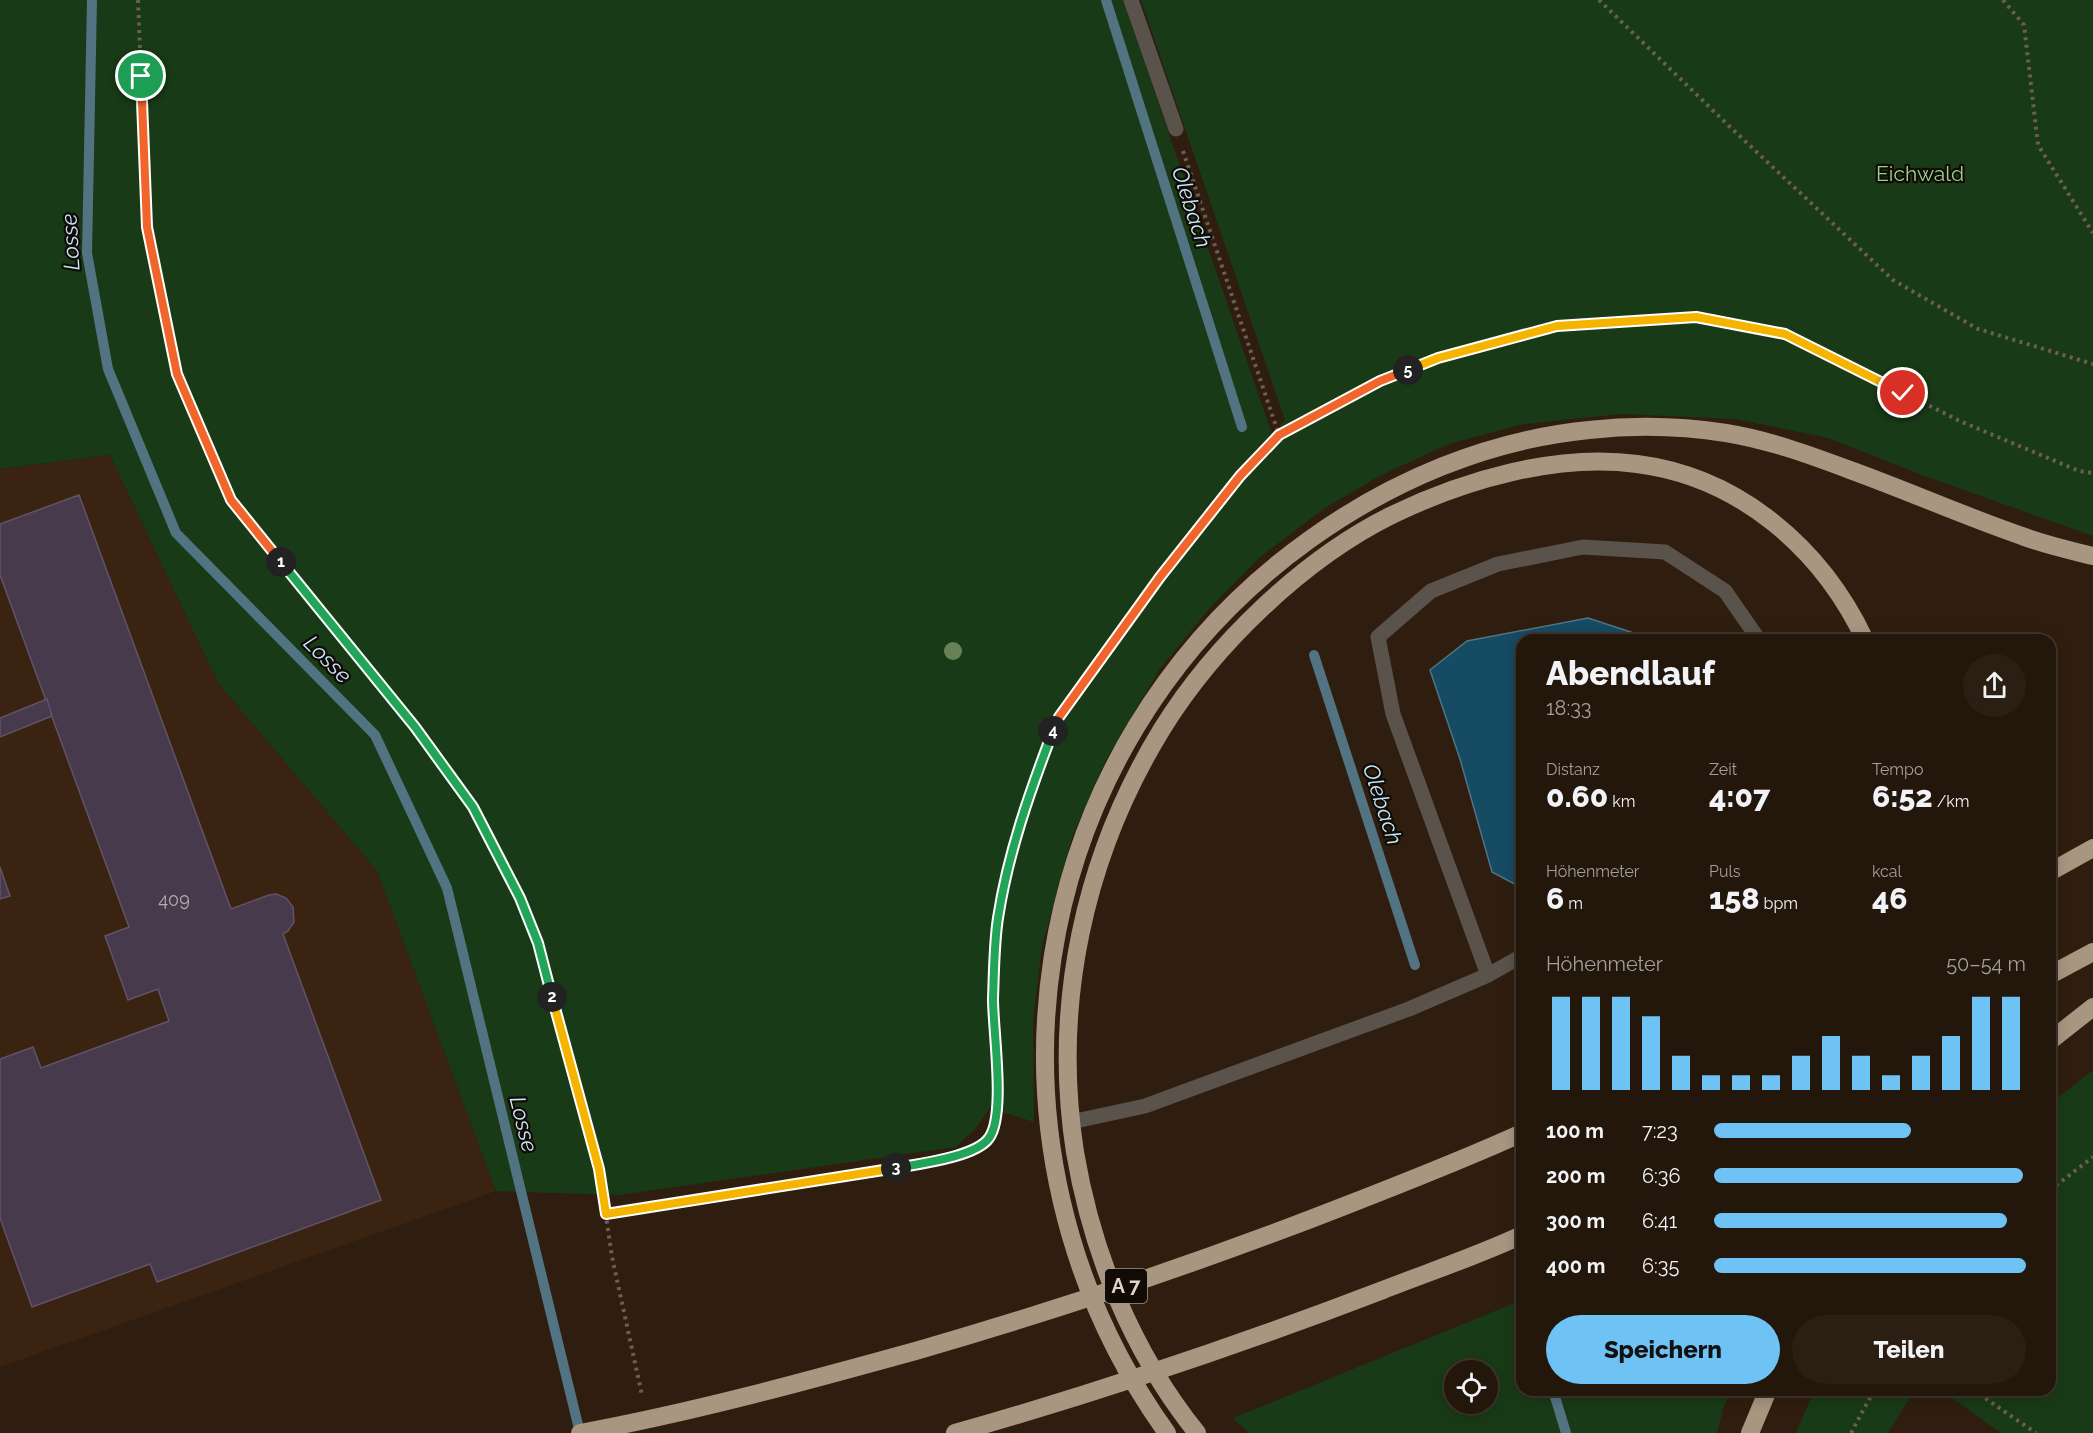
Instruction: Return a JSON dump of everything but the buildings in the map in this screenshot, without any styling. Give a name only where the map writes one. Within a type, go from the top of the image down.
[{"type":"highway","points":[[1167,1433],[1134,1384],[1109,1336],[1087,1287],[1070,1235],[1057,1183],[1048,1129],[1044,1075],[1045,1020],[1050,966],[1060,913],[1074,861],[1093,810],[1116,761],[1162,687],[1209,628],[1247,590],[1332,523],[1379,495],[1428,472],[1479,453],[1531,438],[1591,429],[1654,426],[1727,433],[1792,449],[2026,538],[2093,556]]},
{"type":"highway","points":[[1197,1433],[1154,1372],[1108,1279],[1082,1188],[1071,1122],[1067,1074],[1068,1043],[1073,970],[1083,918],[1096,868],[1115,819],[1163,727],[1193,684],[1226,644],[1263,607],[1303,573],[1345,543],[1390,516],[1439,495],[1487,479],[1549,466],[1593,462],[1636,464],[1679,472],[1720,488],[1760,511],[1793,539],[1827,575],[1852,613],[1862,634]]},
{"type":"highway","points":[[2056,869],[2093,848]]},
{"type":"highway","points":[[2056,972],[2093,952]]},
{"type":"highway","points":[[2056,1036],[2093,1007]]},
{"type":"highway","points":[[1468,1158],[1516,1129]]},
{"type":"highway","name":"A 7","points":[[580,1433],[620,1426],[739,1397],[992,1329],[1161,1274],[1258,1239],[1468,1158],[1516,1136]]},
{"type":"highway","points":[[956,1433],[1185,1362],[1300,1322],[1516,1237]]},
{"type":"highway","points":[[1750,1433],[1765,1396]]},
{"type":"lane","points":[[1131,0],[1176,129]]},
{"type":"lane","points":[[1488,975],[1393,714],[1378,637],[1431,591],[1498,564],[1583,548],[1665,552],[1725,591],[1755,634]]},
{"type":"lane","points":[[1071,1122],[1145,1106],[1409,1009],[1488,975],[1516,959]]},
{"type":"path","points":[[138,0],[147,227],[177,374],[231,500],[421,735],[473,807],[520,898],[538,943],[599,1169],[612,1257],[643,1400]]},
{"type":"path","points":[[1599,0],[1893,280],[1978,329],[2093,364]]},
{"type":"path","points":[[2003,0],[2024,26],[2038,145],[2093,233]]},
{"type":"path","points":[[1176,129],[1279,435]]},
{"type":"path","points":[[606,1214],[963,1155],[989,1139],[998,1114],[993,1000],[998,918],[1013,848],[1033,783],[1059,717],[1160,577],[1240,476],[1279,435],[1380,381],[1438,358],[1557,326],[1696,317],[1785,334],[1962,422],[2079,471],[2093,472]]},
{"type":"path","points":[[2056,1185],[2093,1156]]},
{"type":"path","points":[[1851,1433],[1871,1396]]},
{"type":"path","points":[[1983,1396],[2036,1433]]},
{"type":"shaded area","points":[[110,455],[218,683],[377,871],[496,1191],[0,1367],[0,469]]},
{"type":"green space","name":"Eichwald","points":[[0,0],[1123,0],[1272,434],[1285,420],[1141,0],[2093,0],[2093,536],[1922,475],[1828,438],[1736,419],[1622,414],[1523,424],[1449,444],[1379,476],[1322,510],[1260,557],[1208,610],[1160,669],[1107,758],[1073,835],[1042,946],[1033,1022],[1034,1122],[990,1108],[976,1128],[956,1147],[619,1195],[496,1191],[377,871],[218,683],[110,455],[0,469]]},
{"type":"green space","points":[[2093,1070],[2093,1433],[2001,1433],[1949,1396],[2056,1396],[2056,1099]]},
{"type":"green space","points":[[1516,1302],[1516,1396],[1729,1396],[1717,1433],[1249,1433],[1233,1418]]},
{"type":"green space","points":[[1811,1396],[1911,1396],[1888,1433],[1796,1433]]},
{"type":"water","points":[[1588,618],[1637,634],[1516,634],[1516,885],[1492,872],[1460,759],[1430,670],[1467,641]]},
{"type":"waterway","name":"Losse","points":[[92,0],[87,253],[108,369],[176,533],[375,735],[447,888],[580,1433]]},
{"type":"waterway","name":"Olebach","points":[[1106,0],[1242,427]]},
{"type":"waterway","name":"Olebach","points":[[1314,655],[1415,965]]},
{"type":"waterway","name":"Olebach","points":[[1555,1396],[1566,1433]]},
{"type":"route","points":[[141,76],[147,227],[177,374],[231,500],[415,727],[473,807],[520,898],[538,943],[599,1169],[606,1214],[963,1155],[989,1139],[998,1114],[993,1000],[998,918],[1013,848],[1033,783],[1059,717],[1160,577],[1240,476],[1279,435],[1380,381],[1438,358],[1557,326],[1696,317],[1785,334],[1903,393]]}]
